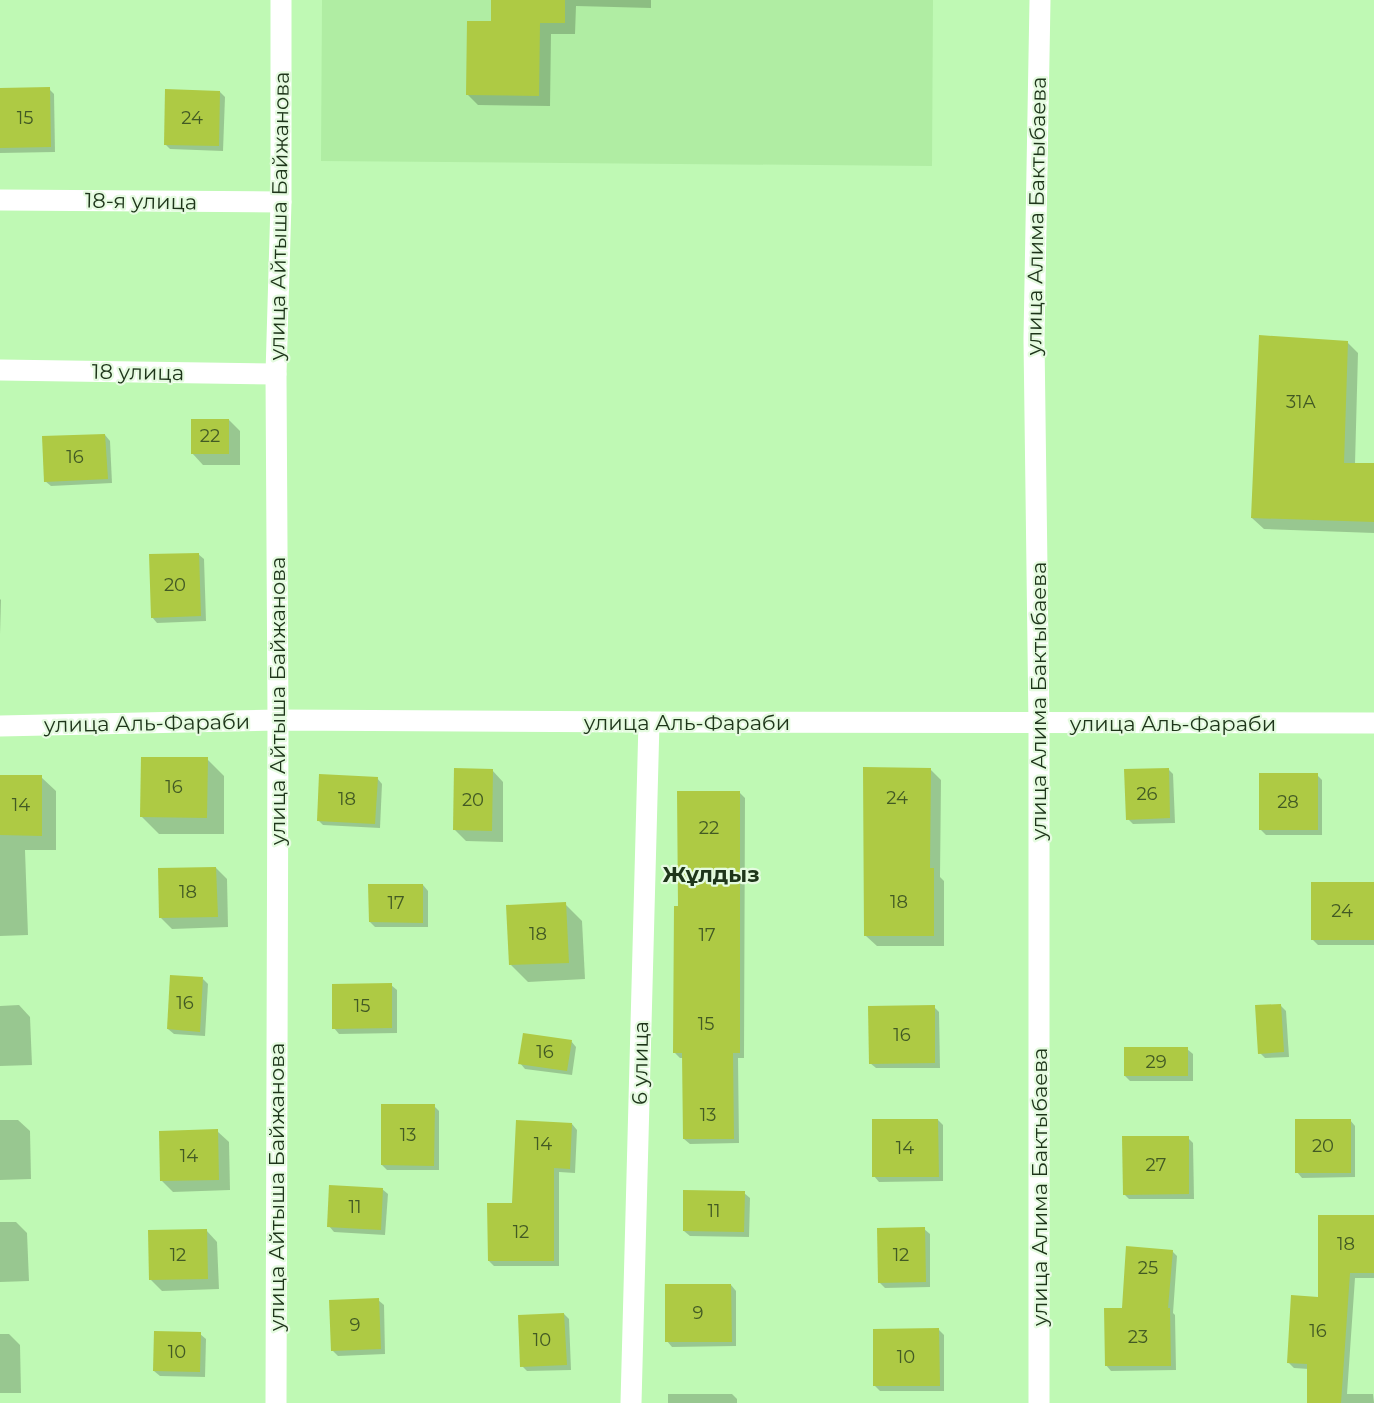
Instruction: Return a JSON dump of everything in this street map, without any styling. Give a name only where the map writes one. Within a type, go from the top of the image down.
[{"type":"street","name":"улица Айтыша Байжанова","points":[[276,1403],[278,720],[276,374],[281,202],[281,0]]},
{"type":"street","name":"улица Алима Бактыбаева","points":[[1039,1403],[1039,723],[1034,339],[1040,0]]},
{"type":"street","name":"18-я улица","points":[[0,200],[281,202]]},
{"type":"street","name":"18 улица","points":[[0,370],[276,374]]},
{"type":"street","name":"улица Аль-Фараби","points":[[0,726],[278,720],[649,723],[1374,723]]},
{"type":"street","name":"6 улица","points":[[631,1403],[649,723]]},
{"type":"shaded area","points":[[322,0],[933,0],[932,166],[321,161]]},
{"type":"building","points":[[491,0],[565,0],[565,23],[540,23],[539,96],[466,95],[467,21],[491,21]]},
{"type":"building","points":[[50,87],[51,147],[0,148],[0,88]]},
{"type":"building","points":[[165,89],[220,91],[219,146],[164,145]]},
{"type":"building","points":[[1259,335],[1348,341],[1344,463],[1374,463],[1374,522],[1251,518]]},
{"type":"building","points":[[191,419],[229,419],[229,454],[191,454]]},
{"type":"building","points":[[105,434],[108,479],[44,482],[42,436]]},
{"type":"building","points":[[199,553],[201,616],[151,618],[149,554]]},
{"type":"building","points":[[141,757],[208,757],[207,818],[140,817]]},
{"type":"building","points":[[863,767],[931,768],[930,868],[934,868],[934,936],[864,936]]},
{"type":"building","points":[[454,768],[493,769],[492,831],[453,830]]},
{"type":"building","points":[[1169,768],[1170,818],[1126,820],[1124,769]]},
{"type":"building","points":[[1259,773],[1318,773],[1318,830],[1259,830]]},
{"type":"building","points":[[319,774],[378,777],[375,824],[317,821]]},
{"type":"building","points":[[0,775],[42,775],[42,836],[0,835]]},
{"type":"building","points":[[677,791],[740,791],[740,1053],[733,1053],[734,1139],[683,1139],[682,1053],[673,1053],[674,906],[678,906]]},
{"type":"building","points":[[216,867],[218,917],[159,918],[158,868]]},
{"type":"building","points":[[1311,882],[1374,882],[1374,940],[1311,940]]},
{"type":"building","points":[[368,884],[423,884],[423,923],[369,922]]},
{"type":"building","points":[[566,902],[569,963],[509,965],[506,905]]},
{"type":"building","points":[[170,975],[203,977],[200,1032],[167,1029]]},
{"type":"building","points":[[392,983],[392,1028],[332,1029],[332,984]]},
{"type":"building","points":[[1281,1004],[1284,1052],[1258,1054],[1255,1005]]},
{"type":"building","points":[[935,1005],[935,1063],[869,1064],[868,1006]]},
{"type":"building","points":[[523,1033],[572,1040],[567,1071],[518,1064]]},
{"type":"building","points":[[1124,1047],[1188,1047],[1188,1076],[1124,1076]]},
{"type":"building","points":[[381,1104],[435,1104],[434,1166],[381,1165]]},
{"type":"building","points":[[872,1119],[938,1119],[939,1177],[872,1177]]},
{"type":"building","points":[[1295,1119],[1351,1119],[1351,1173],[1295,1173]]},
{"type":"building","points":[[516,1120],[572,1123],[570,1169],[554,1168],[554,1261],[488,1261],[487,1203],[512,1203]]},
{"type":"building","points":[[218,1129],[219,1180],[160,1181],[159,1131]]},
{"type":"building","points":[[1122,1136],[1189,1136],[1189,1194],[1123,1195]]},
{"type":"building","points":[[329,1185],[383,1188],[381,1230],[327,1227]]},
{"type":"building","points":[[683,1190],[745,1191],[744,1232],[683,1231]]},
{"type":"building","points":[[1318,1215],[1374,1215],[1374,1273],[1350,1273],[1341,1403],[1307,1403],[1307,1364],[1287,1363],[1291,1295],[1318,1297]]},
{"type":"building","points":[[925,1227],[926,1282],[878,1283],[877,1228]]},
{"type":"building","points":[[207,1229],[208,1279],[149,1280],[148,1230]]},
{"type":"building","points":[[1126,1246],[1173,1250],[1168,1308],[1170,1308],[1171,1366],[1105,1366],[1104,1308],[1122,1308]]},
{"type":"building","points":[[665,1284],[731,1284],[732,1342],[665,1342]]},
{"type":"building","points":[[379,1298],[381,1349],[331,1351],[329,1300]]},
{"type":"building","points":[[564,1313],[567,1365],[520,1367],[518,1315]]},
{"type":"building","points":[[939,1328],[940,1386],[873,1386],[873,1329]]},
{"type":"building","points":[[154,1331],[201,1332],[200,1372],[153,1371]]},
{"type":"district","name":"Жұлдыз","points":[[711,874]]}]
